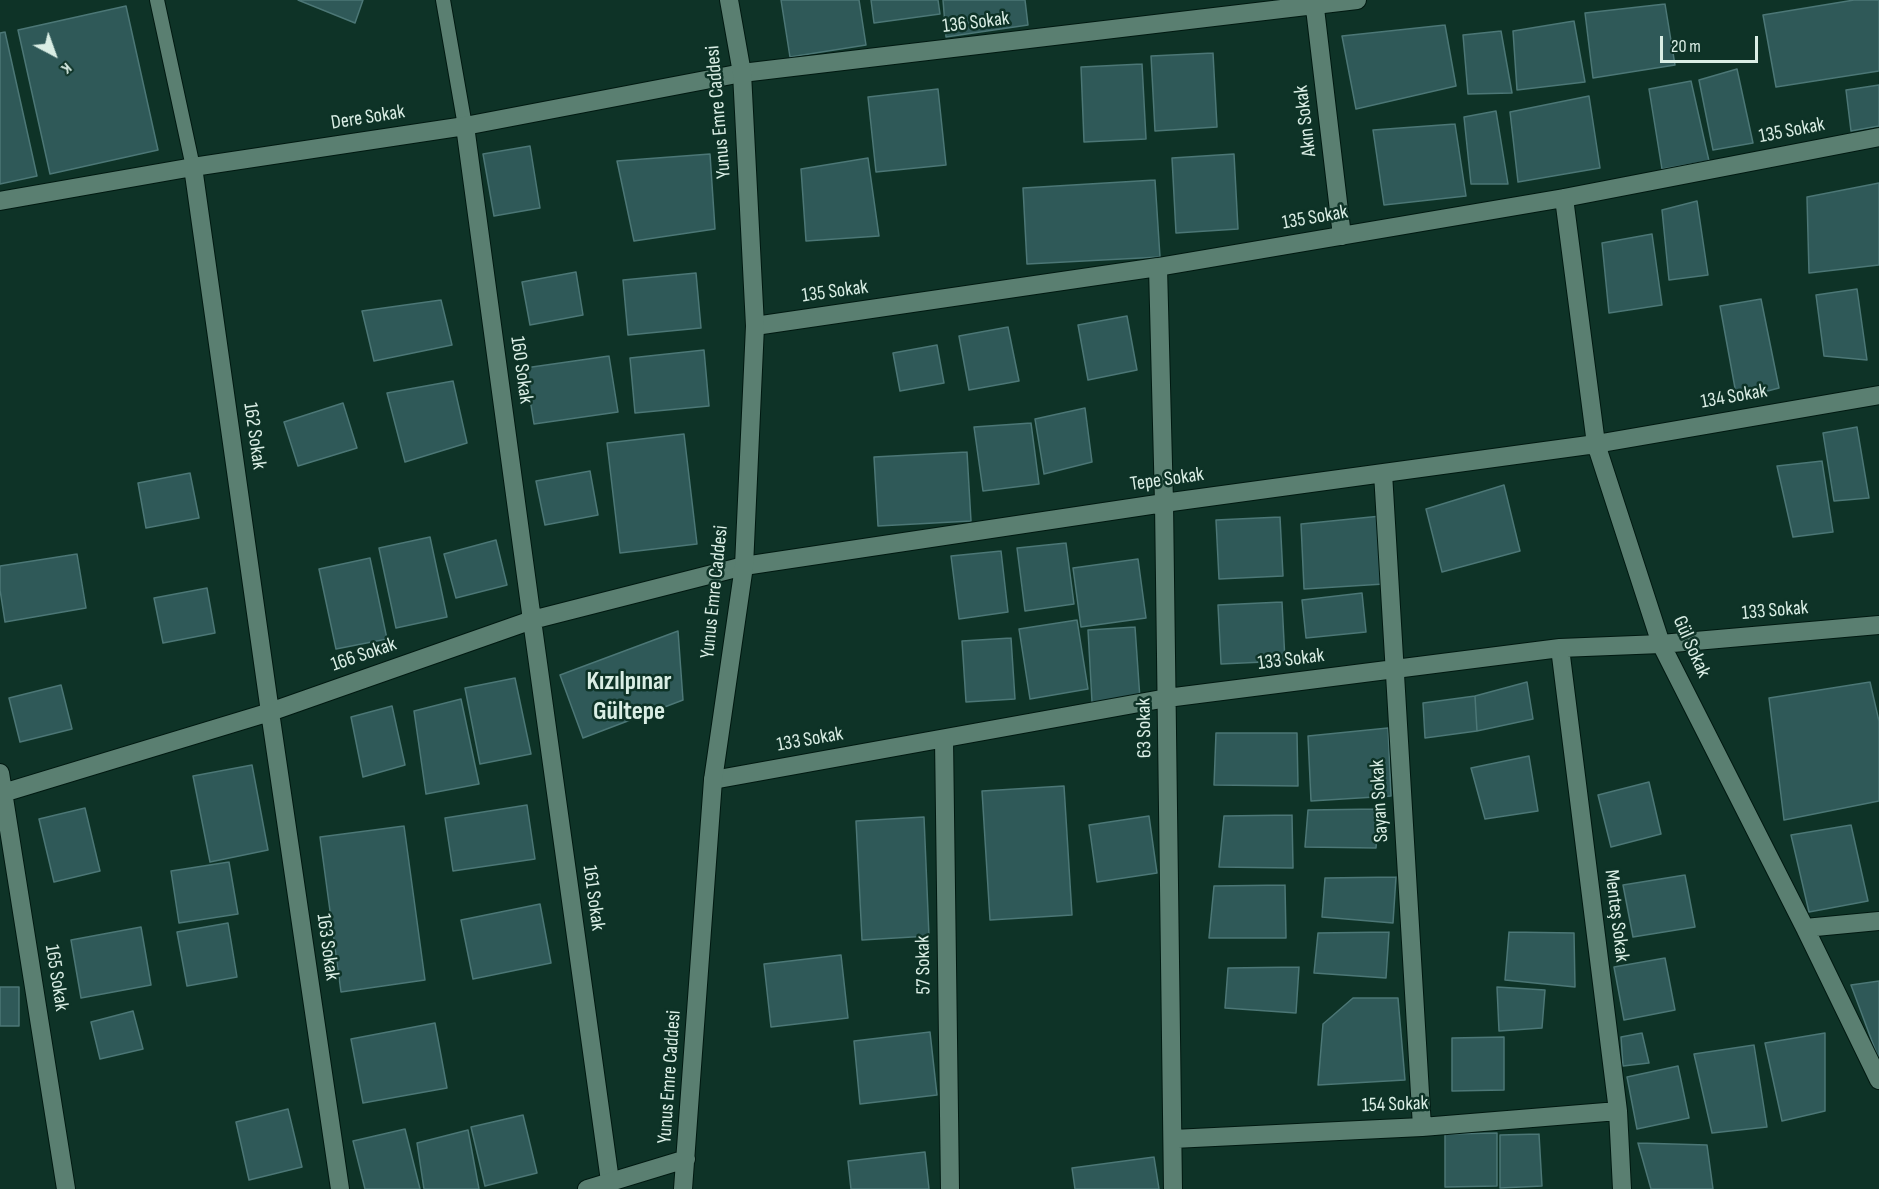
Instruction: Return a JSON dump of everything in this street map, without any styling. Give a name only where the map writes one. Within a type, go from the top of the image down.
[{"type":"street","name":"Yunus Emre Caddesi","points":[[683,1189],[714,780],[744,566],[755,326],[742,73],[729,0]]},
{"type":"street","name":"136 Sokak","points":[[742,73],[1314,3],[1357,0]]},
{"type":"street","name":"Akın Sokak","points":[[1314,3],[1342,236]]},
{"type":"street","name":"Dere Sokak","points":[[0,201],[193,167],[465,126],[742,73]]},
{"type":"street","name":"160 Sokak","points":[[465,126],[532,620]]},
{"type":"street","name":"135 Sokak","points":[[755,326],[1158,267],[1564,198],[1879,137]]},
{"type":"street","name":"162 Sokak","points":[[193,167],[270,712]]},
{"type":"street","name":"Gül Sokak","points":[[1564,198],[1596,444],[1661,644],[1879,1080]]},
{"type":"street","name":"63 Sokak","points":[[1158,267],[1164,503],[1173,1189]]},
{"type":"street","name":"134 Sokak","points":[[1596,444],[1879,395]]},
{"type":"street","name":"Tepe Sokak","points":[[744,566],[1164,503],[1596,444]]},
{"type":"street","name":"Sayan Sokak","points":[[1383,473],[1422,1127]]},
{"type":"street","name":"166 Sokak","points":[[2,793],[270,712],[532,620],[744,566]]},
{"type":"street","name":"161 Sokak","points":[[532,620],[610,1181]]},
{"type":"street","name":"133 Sokak","points":[[714,780],[1167,698],[1560,648],[1661,644],[1879,625]]},
{"type":"street","name":"Menteş Sokak","points":[[1560,648],[1618,1111],[1622,1189]]},
{"type":"street","name":"163 Sokak","points":[[270,712],[340,1189]]},
{"type":"street","name":"57 Sokak","points":[[944,740],[950,1189]]},
{"type":"street","name":"165 Sokak","points":[[0,773],[66,1189]]},
{"type":"street","points":[[1805,928],[1879,921]]},
{"type":"street","name":"154 Sokak","points":[[1173,1139],[1422,1127],[1618,1111]]},
{"type":"street","points":[[590,1189],[686,1159]]},
{"type":"lane","points":[[157,0],[193,167]]},
{"type":"lane","points":[[443,0],[465,126]]},
{"type":"building","points":[[298,0],[363,0],[355,23]]},
{"type":"building","points":[[781,0],[859,0],[866,45],[790,57]]},
{"type":"building","points":[[871,0],[938,0],[940,14],[874,23]]},
{"type":"building","points":[[943,0],[1025,0],[1028,25],[946,37]]},
{"type":"building","points":[[1854,0],[1879,0],[1879,71],[1776,87],[1763,15]]},
{"type":"building","points":[[1665,4],[1675,65],[1593,78],[1585,13]]},
{"type":"building","points":[[126,6],[158,150],[50,174],[18,30]]},
{"type":"building","points":[[1574,21],[1585,82],[1517,90],[1513,31]]},
{"type":"building","points":[[1445,25],[1456,86],[1356,109],[1342,36]]},
{"type":"building","points":[[1501,31],[1512,93],[1468,94],[1463,35]]},
{"type":"building","points":[[5,32],[37,176],[0,184],[0,33]]},
{"type":"building","points":[[1213,53],[1217,127],[1155,131],[1151,56]]},
{"type":"building","points":[[1142,64],[1146,139],[1084,142],[1081,67]]},
{"type":"building","points":[[1737,69],[1753,143],[1713,150],[1699,80]]},
{"type":"building","points":[[1691,81],[1709,161],[1662,169],[1649,89]]},
{"type":"building","points":[[1879,85],[1879,126],[1851,131],[1846,90]]},
{"type":"building","points":[[938,89],[946,165],[876,172],[868,97]]},
{"type":"building","points":[[1589,96],[1600,168],[1518,182],[1510,112]]},
{"type":"building","points":[[1496,111],[1508,184],[1471,184],[1464,117]]},
{"type":"building","points":[[1455,124],[1466,196],[1384,205],[1373,130]]},
{"type":"building","points":[[530,146],[540,208],[494,216],[483,154]]},
{"type":"building","points":[[710,154],[715,229],[634,241],[617,161]]},
{"type":"building","points":[[1234,154],[1238,229],[1176,233],[1172,158]]},
{"type":"building","points":[[868,158],[879,236],[806,241],[801,169]]},
{"type":"building","points":[[1155,180],[1160,257],[1027,264],[1023,188]]},
{"type":"building","points":[[1879,183],[1879,265],[1809,273],[1807,197]]},
{"type":"building","points":[[1697,201],[1708,275],[1669,280],[1662,210]]},
{"type":"building","points":[[1652,234],[1662,305],[1609,313],[1602,243]]},
{"type":"building","points":[[576,272],[583,315],[530,325],[522,282]]},
{"type":"building","points":[[696,273],[701,328],[628,335],[623,280]]},
{"type":"building","points":[[1857,289],[1867,360],[1824,356],[1816,295]]},
{"type":"building","points":[[1761,299],[1779,388],[1737,399],[1720,306]]},
{"type":"building","points":[[441,300],[452,345],[374,361],[362,311]]},
{"type":"building","points":[[1127,316],[1137,370],[1088,380],[1078,325]]},
{"type":"building","points":[[1008,327],[1019,381],[969,390],[959,336]]},
{"type":"building","points":[[937,345],[944,383],[900,391],[893,353]]},
{"type":"building","points":[[704,350],[709,406],[635,413],[630,358]]},
{"type":"building","points":[[609,356],[618,412],[534,424],[525,368]]},
{"type":"building","points":[[453,381],[467,443],[405,462],[387,393]]},
{"type":"building","points":[[343,403],[357,448],[298,466],[284,422]]},
{"type":"building","points":[[1085,408],[1092,462],[1044,474],[1035,419]]},
{"type":"building","points":[[1031,423],[1039,484],[983,491],[974,427]]},
{"type":"building","points":[[1857,427],[1869,498],[1834,501],[1823,433]]},
{"type":"building","points":[[684,434],[697,544],[620,553],[607,443]]},
{"type":"building","points":[[967,452],[971,521],[878,526],[874,457]]},
{"type":"building","points":[[1822,461],[1833,532],[1793,537],[1777,466]]},
{"type":"building","points":[[590,471],[598,515],[545,525],[536,481]]},
{"type":"building","points":[[190,473],[199,518],[146,528],[138,483]]},
{"type":"building","points":[[1504,485],[1520,551],[1442,572],[1426,509]]},
{"type":"building","points":[[1381,516],[1384,584],[1304,589],[1301,524]]},
{"type":"building","points":[[1280,517],[1283,576],[1219,579],[1216,520]]},
{"type":"building","points":[[430,537],[447,617],[396,628],[379,548]]},
{"type":"building","points":[[496,540],[507,585],[456,598],[444,554]]},
{"type":"building","points":[[1066,543],[1074,604],[1025,611],[1017,548]]},
{"type":"building","points":[[1001,551],[1008,612],[959,619],[951,556]]},
{"type":"building","points":[[77,554],[86,608],[5,622],[0,590],[0,566]]},
{"type":"building","points":[[370,558],[387,639],[336,649],[319,569]]},
{"type":"building","points":[[1138,559],[1146,618],[1081,627],[1073,568]]},
{"type":"building","points":[[207,588],[215,633],[163,643],[154,598]]},
{"type":"building","points":[[1362,593],[1366,632],[1306,638],[1302,600]]},
{"type":"building","points":[[1282,602],[1285,661],[1221,664],[1218,605]]},
{"type":"building","points":[[1077,620],[1088,689],[1030,699],[1019,629]]},
{"type":"building","points":[[1135,627],[1140,699],[1092,702],[1088,630]]},
{"type":"building","points":[[678,631],[683,700],[583,738],[560,675]]},
{"type":"building","points":[[1011,638],[1015,699],[966,702],[962,641]]},
{"type":"building","points":[[515,678],[531,754],[480,764],[465,688]]},
{"type":"building","points":[[1527,682],[1533,719],[1477,731],[1475,696]]},
{"type":"building","points":[[1870,682],[1879,721],[1879,801],[1784,820],[1769,698]]},
{"type":"building","points":[[61,685],[72,729],[20,742],[9,698]]},
{"type":"building","points":[[1475,696],[1477,731],[1425,738],[1423,703]]},
{"type":"building","points":[[461,699],[479,784],[426,794],[414,711]]},
{"type":"building","points":[[392,706],[405,765],[363,777],[351,717]]},
{"type":"building","points":[[1388,728],[1391,796],[1311,801],[1308,736]]},
{"type":"building","points":[[1216,733],[1297,733],[1298,786],[1214,785]]},
{"type":"building","points":[[1529,756],[1538,811],[1485,819],[1471,768]]},
{"type":"building","points":[[252,765],[268,850],[210,862],[193,776]]},
{"type":"building","points":[[1649,782],[1661,834],[1611,847],[1598,795]]},
{"type":"building","points":[[1064,786],[1072,915],[990,920],[982,791]]},
{"type":"building","points":[[527,805],[535,859],[453,871],[445,818]]},
{"type":"building","points":[[85,808],[100,871],[54,882],[39,819]]},
{"type":"building","points":[[1379,809],[1376,848],[1305,847],[1308,810]]},
{"type":"building","points":[[1292,815],[1293,868],[1219,867],[1224,816]]},
{"type":"building","points":[[1149,816],[1157,873],[1097,882],[1089,825]]},
{"type":"building","points":[[924,817],[929,936],[862,940],[856,821]]},
{"type":"building","points":[[1851,825],[1868,901],[1809,912],[1791,835]]},
{"type":"building","points":[[404,826],[425,980],[341,992],[320,837]]},
{"type":"building","points":[[229,862],[238,914],[179,923],[171,871]]},
{"type":"building","points":[[1685,875],[1695,927],[1633,937],[1623,885]]},
{"type":"building","points":[[1396,877],[1393,923],[1322,917],[1325,878]]},
{"type":"building","points":[[1285,885],[1286,938],[1209,938],[1214,886]]},
{"type":"building","points":[[540,904],[551,963],[473,979],[461,920]]},
{"type":"building","points":[[228,923],[237,977],[187,986],[177,932]]},
{"type":"building","points":[[141,927],[151,985],[81,998],[71,940]]},
{"type":"building","points":[[1389,932],[1386,978],[1314,973],[1318,933]]},
{"type":"building","points":[[1509,932],[1574,933],[1575,987],[1505,980]]},
{"type":"building","points":[[841,955],[848,1018],[771,1027],[764,964]]},
{"type":"building","points":[[1665,958],[1675,1010],[1624,1020],[1614,967]]},
{"type":"building","points":[[1299,967],[1296,1013],[1225,1008],[1228,968]]},
{"type":"building","points":[[1879,981],[1879,1060],[1851,985]]},
{"type":"building","points":[[0,987],[19,987],[19,1026],[0,1026]]},
{"type":"building","points":[[1497,987],[1545,990],[1542,1028],[1499,1031]]},
{"type":"building","points":[[1353,998],[1398,998],[1405,1080],[1318,1085],[1323,1024]]},
{"type":"building","points":[[133,1011],[143,1049],[100,1059],[91,1022]]},
{"type":"building","points":[[435,1023],[447,1088],[363,1103],[351,1039]]},
{"type":"building","points":[[930,1032],[937,1095],[860,1104],[854,1041]]},
{"type":"building","points":[[1642,1033],[1649,1063],[1623,1066],[1621,1037]]},
{"type":"building","points":[[1825,1033],[1825,1111],[1782,1121],[1765,1043]]},
{"type":"building","points":[[1504,1037],[1504,1090],[1452,1091],[1452,1038]]},
{"type":"building","points":[[1754,1045],[1767,1127],[1712,1133],[1694,1054]]},
{"type":"building","points":[[1678,1066],[1689,1118],[1637,1129],[1627,1077]]},
{"type":"building","points":[[288,1109],[302,1167],[249,1180],[236,1122]]},
{"type":"building","points":[[523,1115],[537,1173],[485,1186],[471,1127]]},
{"type":"building","points":[[405,1129],[420,1189],[365,1189],[353,1141]]},
{"type":"building","points":[[468,1130],[479,1189],[424,1189],[417,1143]]},
{"type":"building","points":[[1497,1133],[1497,1186],[1445,1187],[1445,1134]]},
{"type":"building","points":[[1539,1134],[1542,1186],[1500,1188],[1500,1135]]},
{"type":"building","points":[[1638,1143],[1707,1145],[1713,1189],[1651,1189]]},
{"type":"building","points":[[925,1152],[929,1189],[851,1189],[848,1161]]},
{"type":"building","points":[[1154,1157],[1159,1189],[1075,1189],[1072,1168]]},
{"type":"district","name":"Kızılpınar Gültepe","points":[[629,697]]}]
